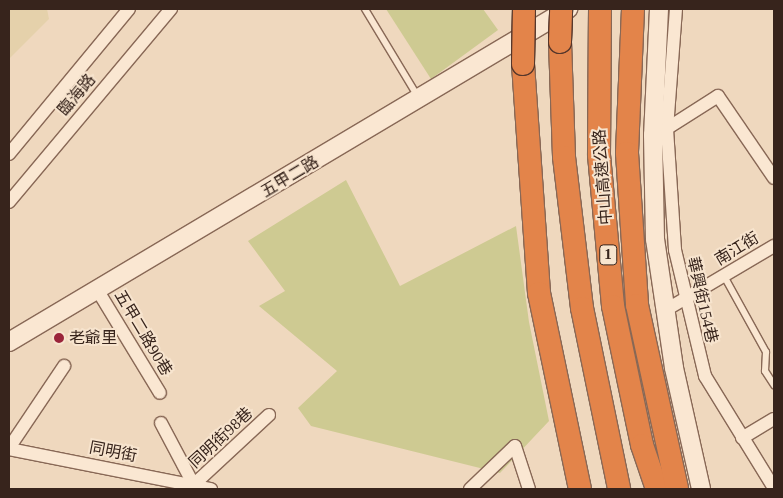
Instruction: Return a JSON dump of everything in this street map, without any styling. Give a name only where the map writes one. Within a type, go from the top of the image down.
[{"type":"highway","points":[[524,9],[523,64],[539,293],[580,489]]},
{"type":"highway","name":"1","points":[[561,9],[560,42],[564,157],[582,308],[619,489]]},
{"type":"highway","points":[[633,9],[627,153],[636,304],[676,489]]},
{"type":"highway","name":"中山高速公路","points":[[600,13],[599,155],[613,306],[642,446],[656,489]]},
{"type":"main road","name":"五甲二路","points":[[9,342],[420,100],[568,9]]},
{"type":"main road","points":[[659,9],[660,132],[655,239],[664,312],[701,489]]},
{"type":"street","name":"臨海路","points":[[9,154],[129,9]]},
{"type":"street","name":"臨海路","points":[[9,202],[171,9]]},
{"type":"street","name":"華興街154巷","points":[[676,9],[668,98],[660,132],[671,231],[685,299],[705,376],[774,488]]},
{"type":"street","points":[[660,132],[718,96],[774,178]]},
{"type":"street","name":"南江街","points":[[664,312],[774,246]]},
{"type":"street","name":"五甲二路90巷","points":[[98,291],[160,393]]},
{"type":"street","points":[[9,448],[64,366]]},
{"type":"street","name":"同明街98巷","points":[[193,488],[269,415]]},
{"type":"street","points":[[742,438],[774,419]]},
{"type":"street","points":[[161,423],[193,488]]},
{"type":"street","points":[[470,489],[514,446],[529,489]]},
{"type":"street","name":"同明街","points":[[9,448],[193,488],[211,489]]},
{"type":"lane","points":[[365,9],[420,100]]},
{"type":"lane","points":[[724,276],[766,352],[764,365],[774,385]]},
{"type":"shaded area","points":[[9,9],[47,9],[49,19],[9,59]]},
{"type":"shaded area","points":[[386,9],[483,9],[498,30],[431,79]]},
{"type":"shaded area","points":[[346,180],[400,286],[516,226],[529,322],[549,421],[500,473],[311,426],[298,408],[337,371],[259,306],[285,291],[248,241]]},
{"type":"place","name":"老爺里","points":[[59,338]]}]
